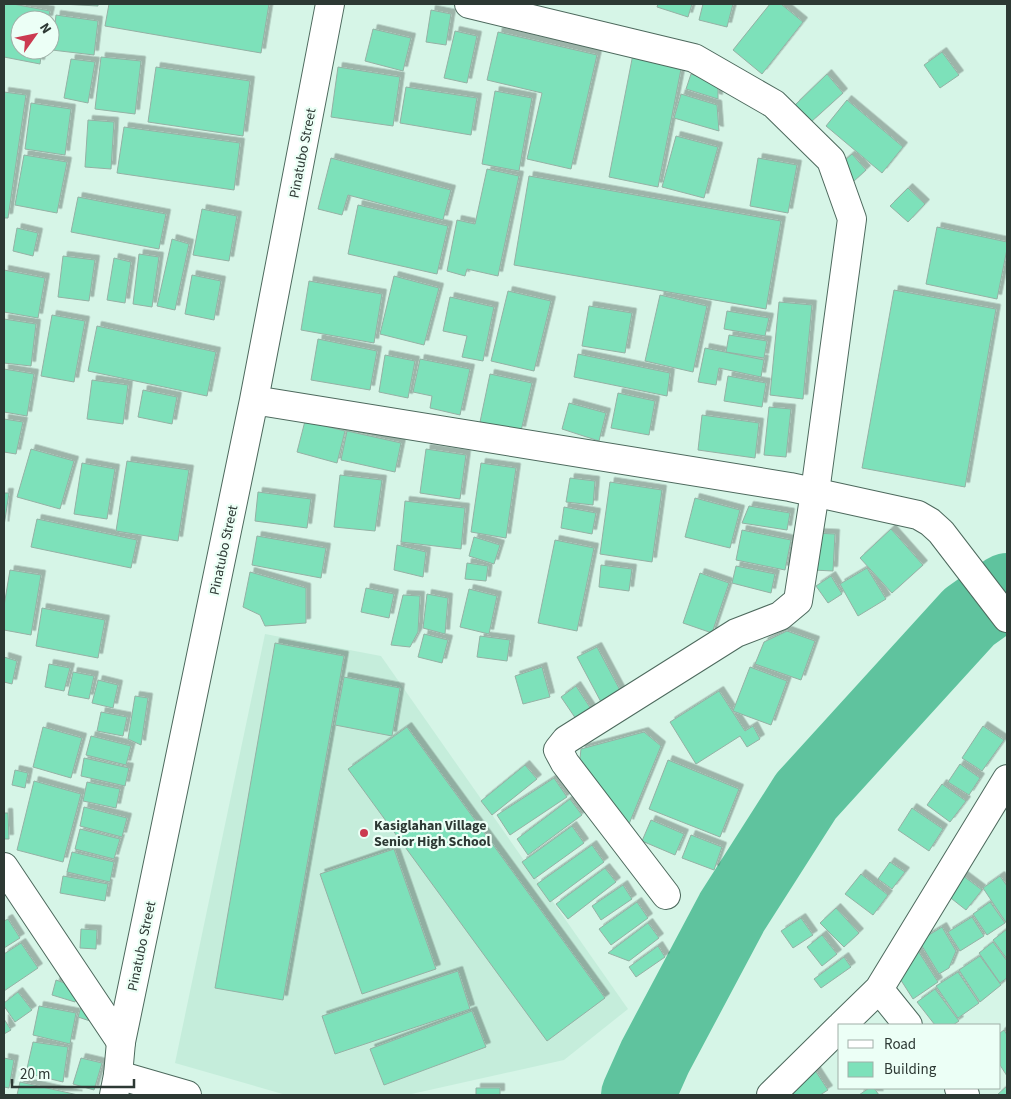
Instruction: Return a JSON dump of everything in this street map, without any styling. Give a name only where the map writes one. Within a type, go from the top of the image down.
[{"type":"street","name":"Pinatubo Street","points":[[116,1085],[121,1042],[254,400],[330,4]]},
{"type":"street","points":[[469,4],[694,58],[774,104],[830,160],[852,219],[815,492],[798,601],[780,616],[736,632],[566,740],[558,750],[564,763],[666,895]]},
{"type":"street","points":[[254,400],[790,487],[918,515],[930,522],[950,543],[1007,618]]},
{"type":"street","points":[[843,1024],[879,989],[1007,779]]},
{"type":"street","points":[[4,868],[121,1042]]},
{"type":"street","points":[[879,989],[907,1024]]},
{"type":"street","points":[[771,1095],[838,1029]]},
{"type":"street","points":[[116,1085],[187,1095]]},
{"type":"shaded area","name":"Kasiglahan Village Senior High School","points":[[265,634],[381,656],[628,1009],[564,1060],[407,1095],[286,1095],[175,1063]]},
{"type":"building","points":[[4,4],[45,10],[10,10],[10,58],[4,57]]},
{"type":"building","points":[[61,4],[98,4],[98,6]]},
{"type":"building","points":[[109,4],[269,4],[261,53],[105,26]]},
{"type":"building","points":[[658,4],[692,4],[688,17],[657,7]]},
{"type":"building","points":[[703,4],[733,4],[727,27],[699,20]]},
{"type":"building","points":[[770,4],[781,4],[803,22],[762,74],[733,50]]},
{"type":"building","points":[[431,10],[451,14],[446,45],[426,42]]},
{"type":"building","points":[[60,16],[98,21],[94,55],[60,51]]},
{"type":"building","points":[[373,29],[411,38],[403,71],[365,61]]},
{"type":"building","points":[[455,31],[477,36],[467,83],[444,78]]},
{"type":"building","points":[[498,32],[597,55],[571,169],[527,159],[542,93],[487,80]]},
{"type":"building","points":[[942,52],[959,75],[940,88],[924,65]]},
{"type":"building","points":[[633,54],[682,64],[658,187],[609,177]]},
{"type":"building","points":[[101,57],[141,61],[135,114],[95,109]]},
{"type":"building","points":[[71,59],[95,62],[88,103],[64,98]]},
{"type":"building","points":[[19,60],[41,60],[40,64]]},
{"type":"building","points":[[156,67],[250,81],[243,136],[148,122]]},
{"type":"building","points":[[338,67],[400,77],[393,126],[331,117]]},
{"type":"building","points":[[691,74],[718,83],[718,99],[686,89]]},
{"type":"building","points":[[827,74],[843,93],[811,122],[795,105]]},
{"type":"building","points":[[406,87],[477,98],[471,135],[400,123]]},
{"type":"building","points":[[495,91],[532,98],[519,171],[482,164]]},
{"type":"building","points":[[4,92],[26,95],[8,218],[4,218]]},
{"type":"building","points":[[681,94],[717,105],[719,131],[674,118]]},
{"type":"building","points":[[847,100],[903,147],[882,173],[826,126]]},
{"type":"building","points":[[31,103],[71,109],[65,155],[25,149]]},
{"type":"building","points":[[88,120],[114,122],[111,169],[85,167]]},
{"type":"building","points":[[124,127],[240,143],[234,190],[117,173]]},
{"type":"building","points":[[676,136],[718,147],[704,198],[662,187]]},
{"type":"building","points":[[852,154],[866,170],[853,182],[838,166]]},
{"type":"building","points":[[24,155],[67,162],[57,213],[15,205]]},
{"type":"building","points":[[331,158],[451,190],[443,220],[348,195],[342,215],[318,209]]},
{"type":"building","points":[[758,158],[797,165],[788,213],[750,206]]},
{"type":"building","points":[[487,169],[519,176],[498,276],[467,269],[465,276],[447,271],[457,220],[475,224]]},
{"type":"building","points":[[529,176],[781,221],[766,309],[514,265]]},
{"type":"building","points":[[908,188],[925,204],[908,222],[890,206]]},
{"type":"building","points":[[78,197],[166,214],[159,249],[71,232]]},
{"type":"building","points":[[358,205],[448,226],[437,274],[348,254]]},
{"type":"building","points":[[202,209],[237,216],[229,261],[193,255]]},
{"type":"building","points":[[937,227],[1007,242],[997,299],[926,284]]},
{"type":"building","points":[[17,228],[38,233],[33,256],[13,251]]},
{"type":"building","points":[[172,239],[189,244],[175,310],[157,306]]},
{"type":"building","points":[[139,254],[159,257],[152,307],[133,304]]},
{"type":"building","points":[[63,256],[95,260],[89,301],[58,297]]},
{"type":"building","points":[[114,258],[131,262],[125,303],[107,300]]},
{"type":"building","points":[[4,270],[45,278],[38,318],[4,312]]},
{"type":"building","points":[[192,275],[221,281],[214,320],[185,314]]},
{"type":"building","points":[[394,276],[439,288],[424,345],[380,334]]},
{"type":"building","points":[[309,281],[382,294],[374,343],[301,330]]},
{"type":"building","points":[[894,290],[996,309],[965,487],[862,468]]},
{"type":"building","points":[[508,291],[551,301],[534,371],[491,361]]},
{"type":"building","points":[[660,295],[707,306],[693,372],[645,361]]},
{"type":"building","points":[[450,297],[494,307],[483,361],[462,357],[467,336],[443,331]]},
{"type":"building","points":[[779,302],[812,305],[803,399],[770,395]]},
{"type":"building","points":[[589,306],[632,313],[625,353],[582,346]]},
{"type":"building","points":[[727,311],[769,318],[765,336],[724,329]]},
{"type":"building","points":[[52,315],[85,321],[74,382],[41,376]]},
{"type":"building","points":[[4,319],[36,324],[31,366],[4,363]]},
{"type":"building","points":[[97,326],[216,352],[207,396],[88,371]]},
{"type":"building","points":[[729,335],[767,341],[764,358],[726,352]]},
{"type":"building","points":[[318,339],[377,351],[370,390],[311,380]]},
{"type":"building","points":[[705,348],[764,360],[761,377],[719,368],[716,385],[698,382]]},
{"type":"building","points":[[578,354],[670,373],[667,396],[574,377]]},
{"type":"building","points":[[385,355],[415,361],[408,398],[379,392]]},
{"type":"building","points":[[420,359],[470,369],[460,415],[430,408],[432,396],[413,392]]},
{"type":"building","points":[[4,369],[34,374],[27,416],[4,412]]},
{"type":"building","points":[[490,374],[532,383],[521,431],[480,422]]},
{"type":"building","points":[[728,376],[766,383],[762,407],[724,401]]},
{"type":"building","points":[[92,380],[128,385],[123,424],[87,419]]},
{"type":"building","points":[[143,390],[177,397],[172,424],[138,417]]},
{"type":"building","points":[[618,393],[655,401],[649,435],[611,428]]},
{"type":"building","points":[[569,403],[606,413],[599,441],[562,429]]},
{"type":"building","points":[[769,407],[791,409],[786,457],[764,455]]},
{"type":"building","points":[[702,415],[759,423],[755,458],[698,450]]},
{"type":"building","points":[[4,419],[23,422],[16,454],[4,452]]},
{"type":"building","points":[[305,421],[345,431],[337,463],[297,452]]},
{"type":"building","points":[[347,431],[401,443],[395,472],[341,460]]},
{"type":"building","points":[[31,449],[74,461],[60,509],[17,497]]},
{"type":"building","points":[[426,449],[466,455],[460,499],[420,493]]},
{"type":"building","points":[[127,461],[189,470],[178,541],[116,531]]},
{"type":"building","points":[[82,463],[115,469],[107,519],[74,514]]},
{"type":"building","points":[[481,463],[516,468],[506,538],[471,532]]},
{"type":"building","points":[[340,475],[382,480],[375,531],[334,527]]},
{"type":"building","points":[[570,478],[595,481],[593,505],[566,502]]},
{"type":"building","points":[[610,482],[662,490],[652,562],[600,554]]},
{"type":"building","points":[[258,492],[311,499],[307,528],[255,521]]},
{"type":"building","points":[[4,493],[9,493],[4,526]]},
{"type":"building","points":[[695,498],[740,510],[730,548],[685,537]]},
{"type":"building","points":[[405,501],[465,508],[461,549],[401,542]]},
{"type":"building","points":[[749,506],[790,513],[787,530],[742,523]]},
{"type":"building","points":[[564,507],[596,513],[592,534],[561,528]]},
{"type":"building","points":[[37,519],[137,540],[131,568],[31,547]]},
{"type":"building","points":[[891,529],[923,565],[892,593],[860,558]]},
{"type":"building","points":[[742,530],[791,540],[785,570],[736,560]]},
{"type":"building","points":[[815,533],[835,534],[833,571],[813,570]]},
{"type":"building","points":[[257,536],[326,548],[321,578],[252,565]]},
{"type":"building","points":[[474,537],[500,545],[494,564],[469,556]]},
{"type":"building","points":[[555,540],[594,548],[577,631],[538,623]]},
{"type":"building","points":[[397,545],[426,552],[423,577],[394,570]]},
{"type":"building","points":[[467,563],[488,566],[486,581],[465,579]]},
{"type":"building","points":[[601,565],[632,569],[629,591],[599,587]]},
{"type":"building","points":[[736,566],[775,574],[771,593],[732,583]]},
{"type":"building","points":[[867,568],[886,599],[858,616],[840,584]]},
{"type":"building","points":[[10,570],[41,575],[31,635],[4,630],[4,606]]},
{"type":"building","points":[[250,572],[306,588],[306,623],[265,626],[260,615],[243,607]]},
{"type":"building","points":[[700,573],[729,583],[712,633],[683,623]]},
{"type":"building","points":[[831,576],[842,594],[828,603],[816,586]]},
{"type":"building","points":[[366,588],[394,594],[389,618],[361,612]]},
{"type":"building","points":[[469,589],[497,596],[489,634],[460,627]]},
{"type":"building","points":[[427,594],[448,598],[445,634],[423,628]]},
{"type":"building","points":[[403,595],[420,596],[418,632],[410,647],[391,645]]},
{"type":"building","points":[[42,608],[105,620],[98,658],[36,646]]},
{"type":"building","points":[[787,631],[815,641],[801,680],[755,664],[764,642]]},
{"type":"building","points":[[424,634],[448,640],[442,663],[418,657]]},
{"type":"building","points":[[480,636],[510,640],[507,661],[477,657]]},
{"type":"building","points":[[275,643],[344,656],[283,1000],[215,988]]},
{"type":"building","points":[[597,647],[621,692],[601,702],[577,657]]},
{"type":"building","points":[[4,657],[17,661],[12,684],[4,682]]},
{"type":"building","points":[[49,664],[70,668],[64,691],[45,687]]},
{"type":"building","points":[[542,667],[550,697],[523,704],[515,676]]},
{"type":"building","points":[[750,667],[787,681],[771,725],[733,711]]},
{"type":"building","points":[[73,672],[94,676],[89,699],[68,695]]},
{"type":"building","points":[[344,677],[400,688],[392,736],[335,725]]},
{"type":"building","points":[[98,680],[118,685],[113,708],[92,703]]},
{"type":"building","points":[[576,686],[591,709],[576,719],[561,697]]},
{"type":"building","points":[[719,691],[745,731],[753,726],[760,739],[747,747],[740,736],[696,764],[670,722]]},
{"type":"building","points":[[135,696],[148,698],[141,745],[128,739]]},
{"type":"building","points":[[101,712],[127,717],[123,736],[97,731]]},
{"type":"building","points":[[983,726],[1004,740],[982,771],[962,758]]},
{"type":"building","points":[[43,727],[82,738],[71,778],[33,767]]},
{"type":"building","points":[[407,727],[605,998],[547,1041],[348,769]]},
{"type":"building","points":[[644,732],[661,746],[629,824],[579,767],[581,749]]},
{"type":"building","points":[[91,736],[131,746],[126,765],[86,755]]},
{"type":"building","points":[[84,758],[129,768],[125,786],[81,776]]},
{"type":"building","points":[[668,760],[739,789],[720,837],[649,809]]},
{"type":"building","points":[[960,764],[980,778],[969,795],[948,782]]},
{"type":"building","points":[[525,765],[537,779],[492,815],[481,801]]},
{"type":"building","points":[[15,770],[28,773],[25,788],[12,785]]},
{"type":"building","points":[[554,778],[567,797],[510,835],[497,815]]},
{"type":"building","points":[[34,781],[81,794],[63,862],[17,850]]},
{"type":"building","points":[[87,782],[120,789],[116,808],[83,801]]},
{"type":"building","points":[[942,784],[966,801],[950,822],[927,805]]},
{"type":"building","points":[[570,799],[582,815],[528,855],[517,839]]},
{"type":"building","points":[[84,807],[127,818],[122,837],[80,826]]},
{"type":"building","points":[[912,808],[943,829],[929,851],[898,830]]},
{"type":"building","points":[[4,813],[8,813],[9,839],[4,839]]},
{"type":"building","points":[[651,820],[684,834],[675,855],[642,841]]},
{"type":"building","points":[[572,826],[584,843],[534,879],[522,862]]},
{"type":"building","points":[[80,829],[120,839],[114,859],[75,849]]},
{"type":"building","points":[[691,835],[722,847],[714,870],[682,858]]},
{"type":"building","points":[[592,845],[604,862],[550,902],[537,884]]},
{"type":"building","points":[[394,849],[436,969],[362,994],[320,874]]},
{"type":"building","points":[[72,852],[114,862],[110,882],[67,872]]},
{"type":"building","points":[[890,862],[905,872],[892,889],[878,879]]},
{"type":"building","points":[[605,868],[616,882],[568,919],[556,904]]},
{"type":"building","points":[[861,874],[888,895],[873,915],[845,894]]},
{"type":"building","points":[[962,875],[982,890],[966,910],[947,895]]},
{"type":"building","points":[[63,876],[108,884],[105,901],[60,893]]},
{"type":"building","points":[[1000,876],[1007,886],[1007,924],[983,888]]},
{"type":"building","points":[[623,885],[632,899],[601,920],[592,906]]},
{"type":"building","points":[[637,902],[648,918],[611,945],[599,929]]},
{"type":"building","points":[[990,902],[1005,923],[987,935],[973,914]]},
{"type":"building","points":[[836,908],[859,933],[844,947],[820,923]]},
{"type":"building","points":[[972,917],[984,936],[960,951],[948,932]]},
{"type":"building","points":[[801,918],[813,935],[793,948],[781,931]]},
{"type":"building","points":[[8,919],[20,938],[4,948],[4,921]]},
{"type":"building","points":[[648,923],[659,938],[629,961],[608,953]]},
{"type":"building","points":[[942,927],[956,951],[949,968],[939,974],[919,941]]},
{"type":"building","points":[[81,929],[97,930],[96,949],[80,948]]},
{"type":"building","points":[[1007,929],[1007,959],[993,940]]},
{"type":"building","points":[[822,935],[837,954],[822,966],[807,947]]},
{"type":"building","points":[[993,942],[1007,961],[1007,978],[1000,983],[979,953]]},
{"type":"building","points":[[21,943],[38,968],[4,991],[4,954]]},
{"type":"building","points":[[913,943],[938,982],[913,999],[897,974]]},
{"type":"building","points":[[658,946],[665,957],[636,977],[629,967]]},
{"type":"building","points":[[980,956],[1001,985],[980,1002],[959,970]]},
{"type":"building","points":[[844,957],[851,967],[821,988],[814,979]]},
{"type":"building","points":[[458,971],[470,1009],[335,1054],[322,1016]]},
{"type":"building","points":[[958,972],[979,1003],[958,1018],[936,986]]},
{"type":"building","points":[[56,980],[79,988],[75,1002],[52,995]]},
{"type":"building","points":[[935,989],[959,1021],[954,1024],[934,1024],[917,1002]]},
{"type":"building","points":[[18,992],[32,1010],[15,1022],[4,1006],[4,1003]]},
{"type":"building","points":[[82,1003],[90,1021],[78,1017]]},
{"type":"building","points":[[39,1006],[76,1013],[70,1044],[33,1035]]},
{"type":"building","points":[[472,1011],[486,1047],[384,1085],[370,1049]]},
{"type":"building","points":[[4,1019],[11,1030],[4,1034]]},
{"type":"building","points":[[1004,1030],[1007,1035],[1007,1076],[1001,1067],[1001,1032]]},
{"type":"building","points":[[33,1042],[68,1047],[63,1082],[26,1073]]},
{"type":"building","points":[[4,1058],[14,1060],[9,1088],[4,1087]]},
{"type":"building","points":[[81,1058],[102,1063],[94,1090],[73,1084]]},
{"type":"building","points":[[813,1067],[828,1090],[820,1095],[792,1095],[785,1086]]},
{"type":"building","points":[[20,1082],[78,1095],[17,1095]]},
{"type":"building","points":[[1007,1086],[1007,1095],[997,1095]]},
{"type":"building","points":[[476,1088],[500,1088],[500,1095],[476,1095]]},
{"type":"building","points":[[868,1089],[875,1089],[879,1095],[859,1095]]},
{"type":"waterway","points":[[638,1095],[655,1057],[732,912],[806,796],[969,617],[1007,590]]},
{"type":"place","name":"Kasiglahan Village Senior High School","points":[[364,833]]}]
